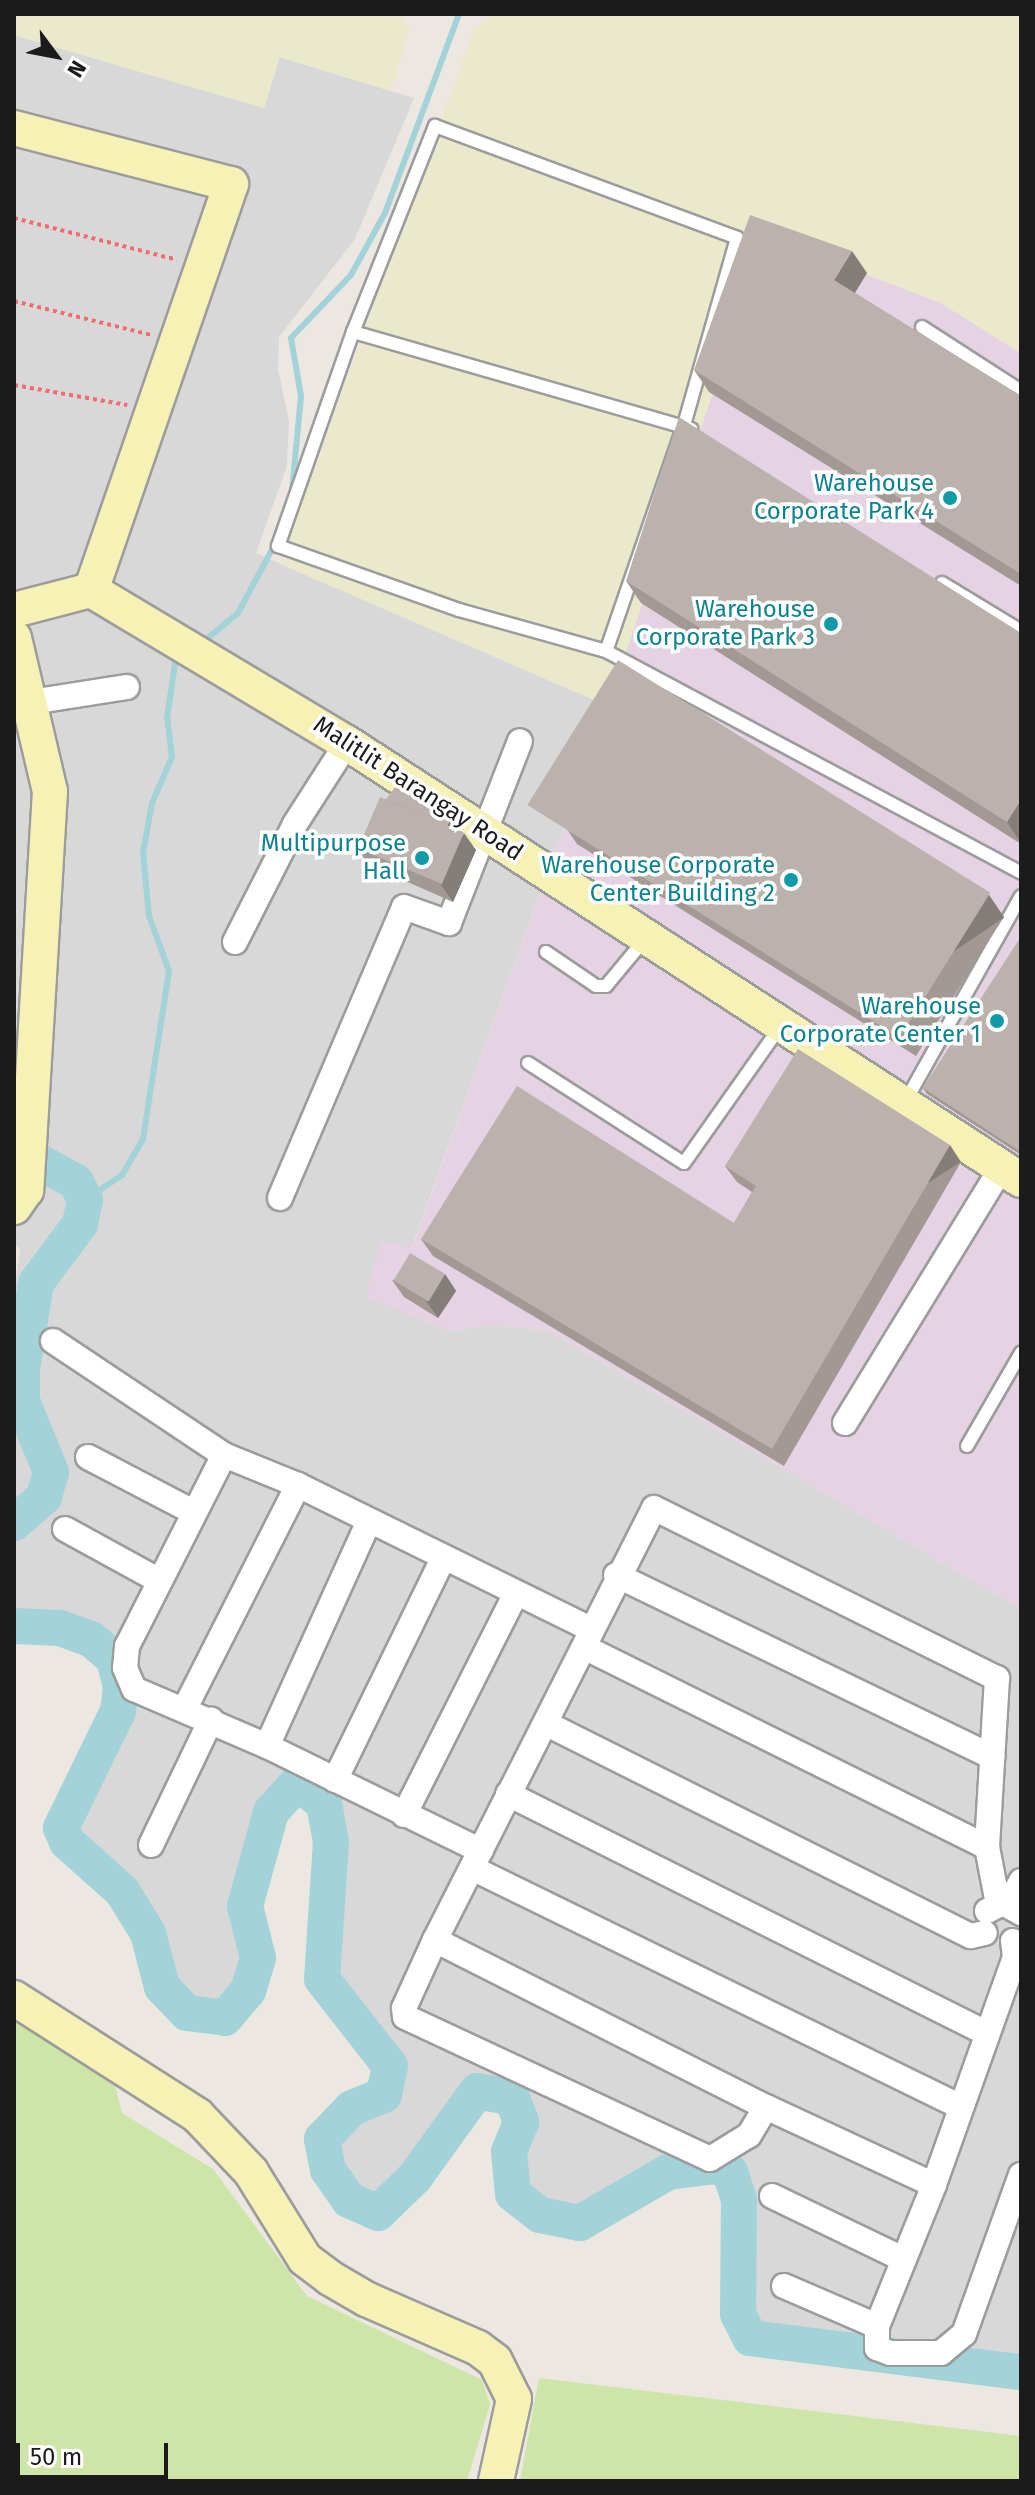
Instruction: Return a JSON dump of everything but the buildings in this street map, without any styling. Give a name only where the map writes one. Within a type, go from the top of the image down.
[{"type":"street","points":[[14,128],[231,184],[91,590],[14,610]]},
{"type":"street","name":"Malitlit Barangay Road","points":[[91,590],[191,646],[347,743],[1011,1173]]},
{"type":"street","points":[[14,638],[50,791],[22,1176]]},
{"type":"street","points":[[31,702],[127,687]]},
{"type":"street","points":[[280,1198],[404,907],[449,923],[520,741]]},
{"type":"street","points":[[235,942],[295,824],[347,743]]},
{"type":"street","points":[[845,1423],[1011,1173]]},
{"type":"street","points":[[53,1341],[224,1455],[298,1485],[515,1595],[588,1639],[987,1847]]},
{"type":"street","points":[[224,1455],[127,1646],[125,1668],[134,1689],[185,1708],[335,1780],[404,1815],[477,1859],[959,2106]]},
{"type":"street","points":[[88,1457],[193,1512]]},
{"type":"street","points":[[185,1708],[298,1485]]},
{"type":"street","points":[[766,2107],[749,2135],[710,2159],[412,2025],[404,2008],[508,1794],[547,1724],[616,1575],[654,1508],[997,1678],[987,1847],[1009,1907]]},
{"type":"street","points":[[267,1746],[369,1521]]},
{"type":"street","points":[[65,1529],[158,1580]]},
{"type":"street","points":[[335,1780],[443,1559]]},
{"type":"street","points":[[616,1575],[992,1757]]},
{"type":"street","points":[[404,1815],[515,1595]]},
{"type":"street","points":[[151,1845],[211,1720]]},
{"type":"street","points":[[547,1724],[971,1936],[985,1933]]},
{"type":"street","points":[[508,1794],[986,2033]]},
{"type":"street","points":[[1021,1881],[1009,1907],[984,1919],[985,1933],[998,1943],[1017,1938],[1015,1957],[959,2106],[934,2185],[877,2326],[877,2348],[890,2353],[941,2353],[964,2334],[1021,2175]]},
{"type":"street","points":[[435,1940],[766,2107],[934,2185]]},
{"type":"street","points":[[14,1998],[197,2115],[232,2147],[305,2259],[366,2299],[478,2348],[495,2361],[514,2399],[496,2481]]},
{"type":"street","points":[[772,2196],[903,2259]]},
{"type":"street","points":[[784,2286],[877,2326]]},
{"type":"lane","points":[[606,651],[684,425],[737,238],[435,126],[353,332],[278,546],[459,610],[606,651],[1021,873]]},
{"type":"lane","points":[[922,327],[1021,391]]},
{"type":"lane","points":[[353,332],[684,425],[711,442]]},
{"type":"lane","points":[[927,574],[1021,631]]},
{"type":"lane","points":[[621,676],[626,662]]},
{"type":"lane","points":[[905,1102],[1021,896]]},
{"type":"lane","points":[[546,952],[596,986],[606,986],[647,936]]},
{"type":"lane","points":[[528,1063],[684,1163],[782,1024]]},
{"type":"lane","points":[[967,1446],[1021,1353]]},
{"type":"path","points":[[14,218],[203,266]]},
{"type":"path","points":[[14,301],[177,342]]},
{"type":"path","points":[[14,385],[153,409]]},
{"type":"shaded area","points":[[14,14],[398,14],[410,27],[391,91],[280,57],[264,108],[14,35]]},
{"type":"shaded area","points":[[493,14],[1021,14],[1021,353],[939,302],[765,237],[608,706],[280,564],[474,30]]},
{"type":"shaded area","points":[[14,35],[264,108],[279,57],[414,98],[355,239],[279,337],[278,369],[289,421],[287,466],[256,553],[608,706],[411,1249],[380,1242],[449,1331],[489,1325],[547,1330],[1021,1609],[1021,2372],[750,2338],[738,2314],[739,2200],[730,2172],[715,2166],[668,2172],[580,2223],[540,2215],[513,2194],[509,2152],[521,2122],[511,2098],[477,2091],[415,2177],[378,2213],[349,2200],[328,2170],[322,2139],[352,2108],[384,2095],[390,2066],[322,1979],[331,1841],[324,1803],[297,1783],[271,1812],[245,1906],[258,1958],[248,1991],[225,2018],[187,2013],[162,1987],[148,1933],[122,1891],[67,1842],[61,1828],[65,1814],[118,1711],[121,1687],[114,1659],[91,1639],[60,1628],[14,1624],[14,1534],[29,1515],[14,1523],[14,1294],[20,1249],[14,1243]]},
{"type":"shaded area","points":[[765,236],[939,302],[1021,353],[1021,1609],[547,1330],[489,1325],[449,1331],[366,1297],[380,1241],[412,1248],[608,706]]},
{"type":"green space","points":[[14,2011],[113,2077],[122,2113],[213,2169],[307,2296],[482,2380],[490,2404],[467,2481],[14,2481]]},
{"type":"green space","points":[[539,2378],[1021,2436],[1021,2481],[520,2481]]},
{"type":"waterway","points":[[292,491],[301,396],[291,338],[351,275],[385,213],[459,14]]},
{"type":"waterway","points":[[203,642],[238,613],[275,544]]},
{"type":"waterway","points":[[85,1200],[122,1175],[143,1139],[169,971],[149,916],[143,853],[152,803],[172,757],[167,718],[175,664],[185,657]]},
{"type":"waterway","points":[[14,1148],[76,1182],[85,1200],[80,1224],[36,1283],[22,1369],[22,1401],[51,1472],[44,1497],[14,1523]]},
{"type":"waterway","points":[[14,1626],[60,1628],[91,1639],[114,1659],[121,1687],[118,1711],[61,1828],[67,1842],[122,1891],[148,1933],[162,1987],[187,2013],[225,2018],[248,1991],[258,1958],[245,1906],[271,1812],[297,1783],[324,1803],[331,1841],[322,1979],[390,2066],[384,2095],[352,2108],[322,2139],[328,2170],[349,2200],[378,2213],[415,2177],[477,2091],[512,2098],[521,2122],[509,2152],[513,2194],[540,2215],[580,2223],[668,2172],[715,2166],[730,2172],[739,2200],[738,2314],[750,2338],[1021,2372]]},
{"type":"place","name":"Warehouse Corporate Park 4","points":[[950,498]]},
{"type":"place","name":"Warehouse Corporate Park 3","points":[[831,624]]},
{"type":"place","name":"Multipurpose Hall","points":[[422,858]]},
{"type":"place","name":"Warehouse Corporate Center Building 2","points":[[791,880]]},
{"type":"place","name":"Warehouse Corporate Center 1","points":[[997,1021]]}]
